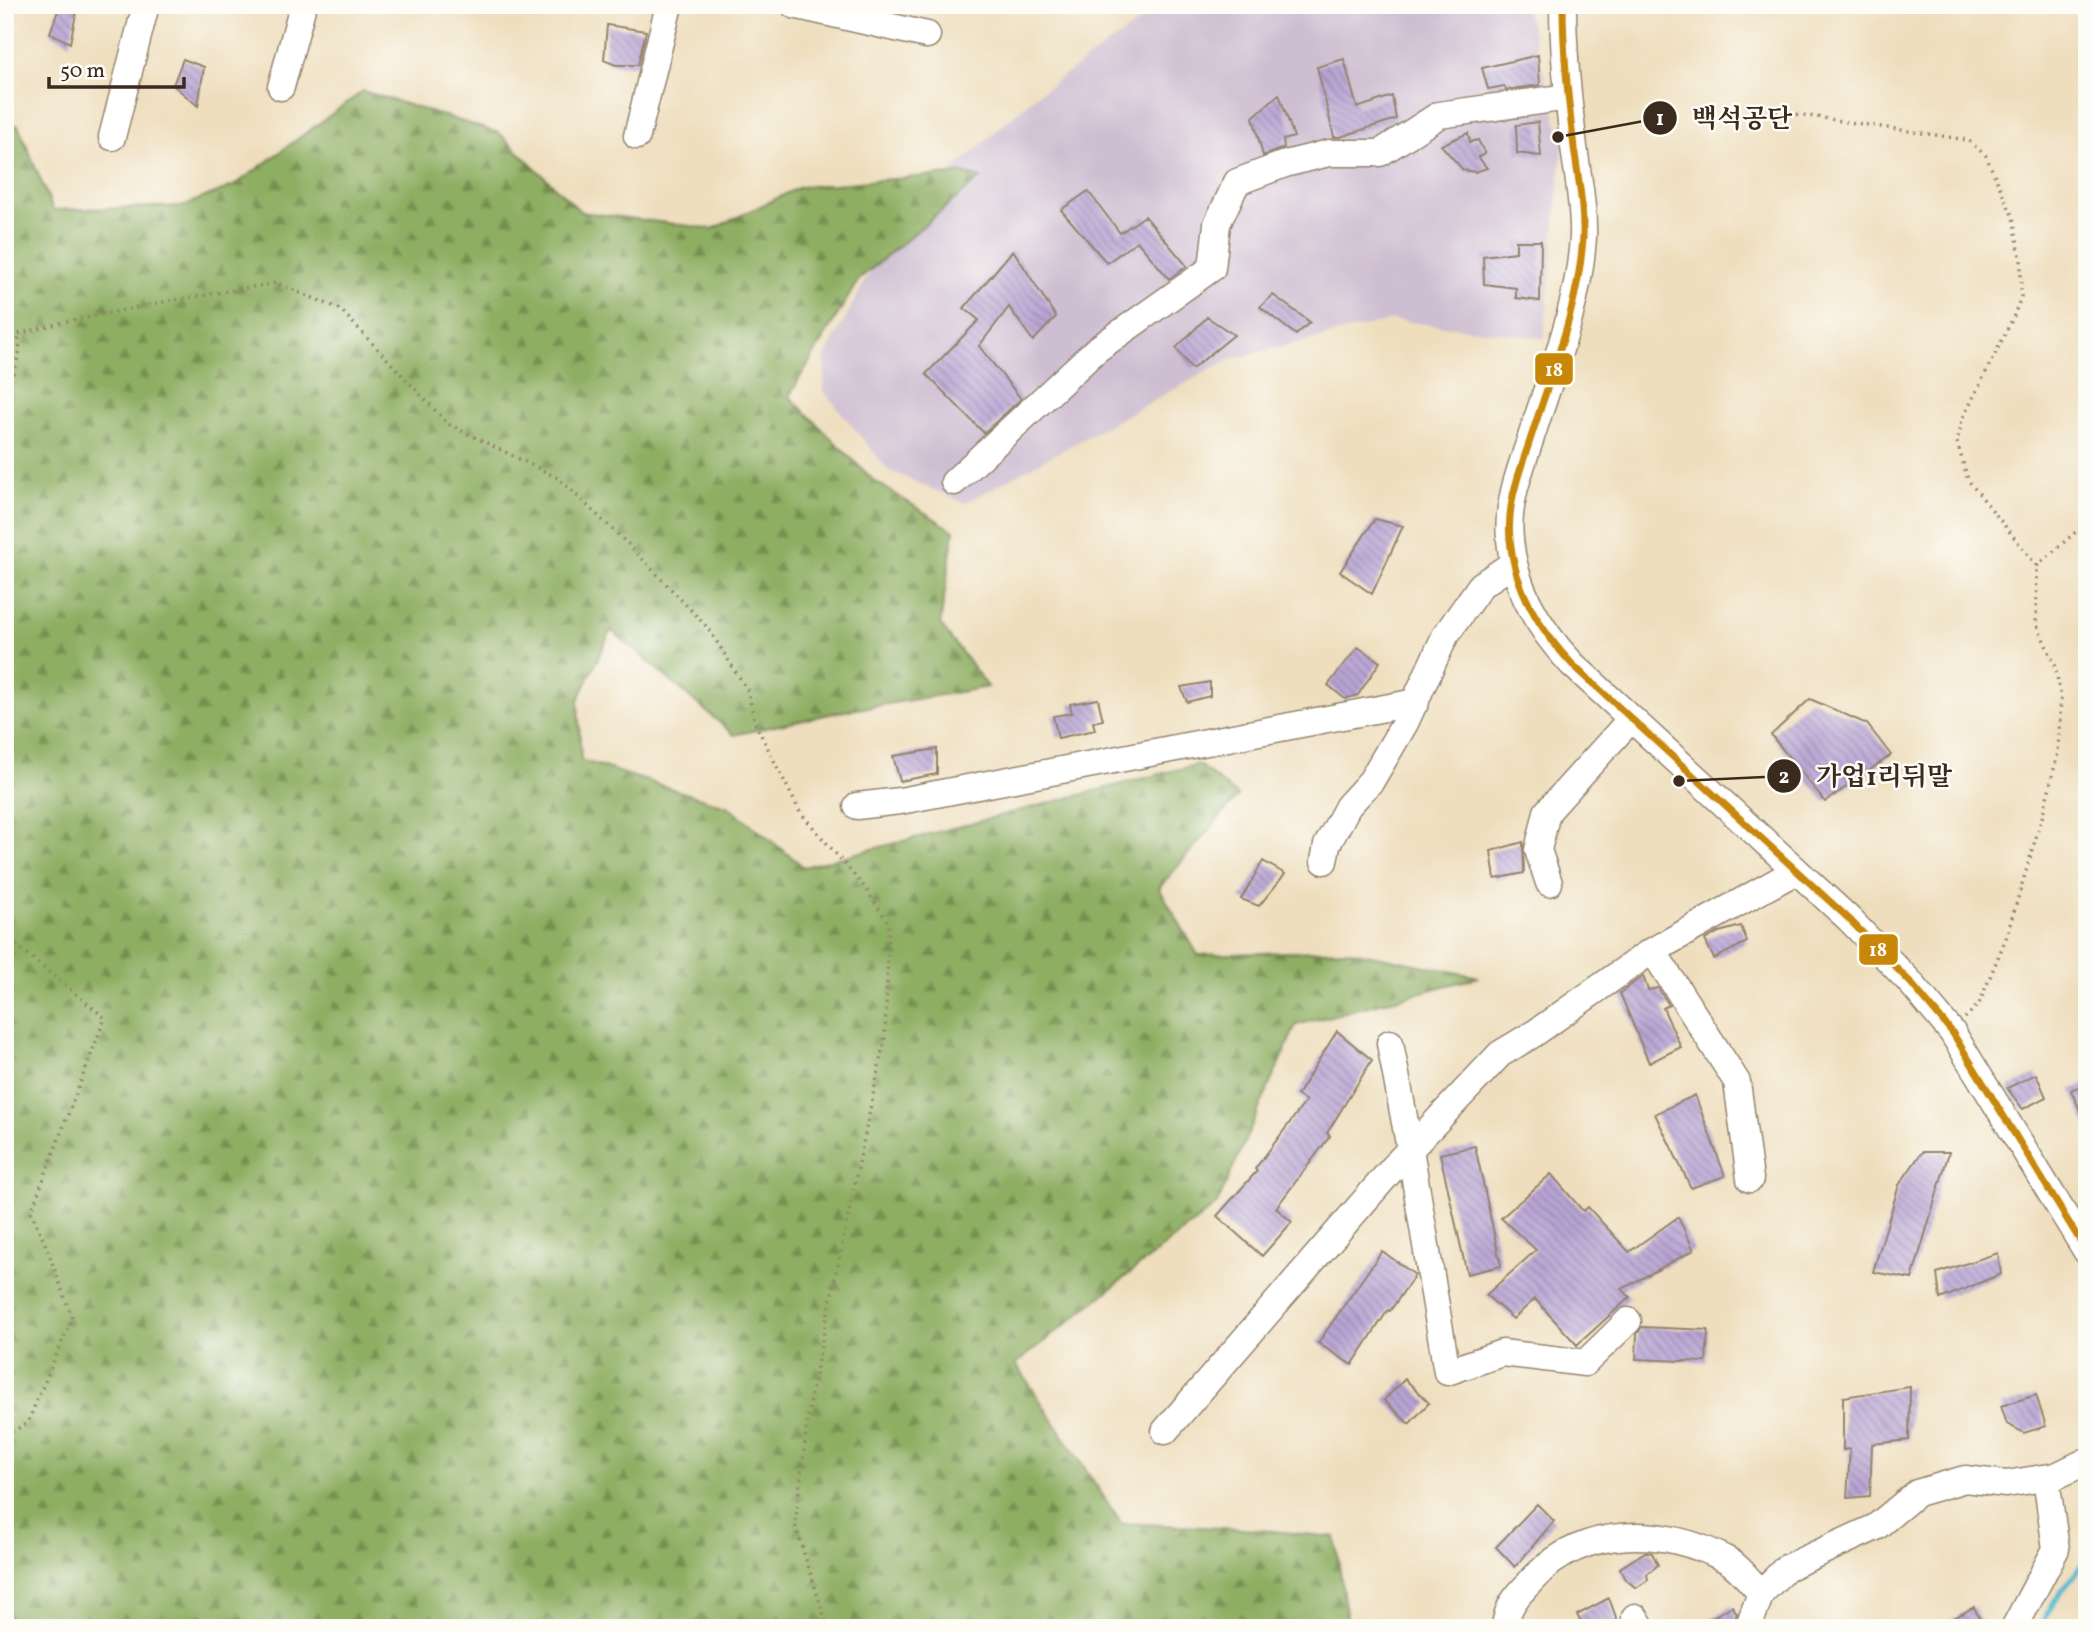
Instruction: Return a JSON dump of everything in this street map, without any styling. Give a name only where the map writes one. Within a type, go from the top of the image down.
[{"type":"street","points":[[112,137],[146,5]]},
{"type":"street","points":[[281,87],[303,5]]},
{"type":"street","points":[[637,136],[669,5]]},
{"type":"street","points":[[794,5],[927,35]]},
{"type":"street","points":[[1563,5],[1568,97],[1582,209],[1579,274],[1568,326],[1512,497],[1510,539],[1514,563],[1528,604],[1544,631],[1572,664],[1849,919],[1910,982],[1952,1032],[2087,1252]]},
{"type":"street","points":[[954,482],[1096,350],[1212,268],[1217,224],[1237,181],[1285,164],[1329,153],[1380,153],[1439,115],[1568,97]]},
{"type":"street","points":[[1324,862],[1327,845],[1349,806],[1371,781],[1416,702],[1445,636],[1481,585],[1514,563]]},
{"type":"street","points":[[857,806],[900,801],[1416,702]]},
{"type":"street","points":[[1549,883],[1538,850],[1547,812],[1631,719]]},
{"type":"street","points":[[1165,1431],[1410,1149],[1500,1054],[1535,1033],[1653,951],[1796,871]]},
{"type":"street","points":[[1653,951],[1737,1082],[1750,1179]]},
{"type":"street","points":[[1390,1043],[1447,1372],[1502,1353],[1585,1363],[1628,1321]]},
{"type":"street","points":[[1748,1628],[1761,1593],[1786,1568],[1876,1527],[1917,1493],[1965,1479],[2006,1484],[2046,1478],[2087,1461]]},
{"type":"street","points":[[2014,1628],[2056,1549],[2046,1478]]},
{"type":"street","points":[[1505,1628],[1506,1613],[1514,1599],[1541,1570],[1562,1555],[1600,1539],[1633,1535],[1665,1537],[1703,1549],[1729,1561],[1761,1593]]},
{"type":"path","points":[[1769,110],[1968,140],[1986,156],[2012,217],[2021,261],[2021,297],[1962,420],[1957,442],[1968,480],[2037,566],[2036,623],[2055,666],[2061,698],[2058,753],[2006,938],[1979,1004],[1952,1032]]},
{"type":"path","points":[[5,332],[18,334],[169,301],[276,283],[340,309],[449,424],[558,478],[629,545],[708,628],[748,691],[755,723],[800,813],[866,889],[889,924],[885,1037],[810,1400],[795,1525],[828,1628]]},
{"type":"path","points":[[5,401],[20,350],[18,334]]},
{"type":"path","points":[[2037,566],[2087,522]]},
{"type":"path","points":[[5,936],[105,1018],[31,1212],[72,1318],[27,1423],[5,1435]]},
{"type":"shaded area","points":[[1163,5],[1525,5],[1563,145],[1544,338],[1393,320],[1230,359],[965,503],[888,470],[824,391],[825,357],[896,222],[1034,97]]},
{"type":"green space","points":[[363,91],[499,133],[581,212],[713,229],[800,187],[963,173],[981,178],[859,279],[789,396],[873,480],[954,531],[940,624],[988,687],[839,712],[734,735],[611,630],[578,701],[581,760],[729,807],[804,867],[1198,764],[1238,796],[1159,888],[1198,955],[1347,950],[1479,977],[1296,1025],[1217,1204],[1016,1364],[1121,1523],[1335,1537],[1348,1628],[5,1628],[5,124],[18,125],[53,210],[183,206],[235,185]]},
{"type":"building","points":[[60,5],[78,5],[70,43],[50,33]]},
{"type":"building","points":[[607,25],[646,31],[638,65],[616,65],[604,60]]},
{"type":"building","points":[[1538,55],[1540,85],[1506,90],[1504,86],[1488,89],[1482,68]]},
{"type":"building","points":[[183,59],[204,67],[198,106],[173,85]]},
{"type":"building","points":[[1344,59],[1357,108],[1392,96],[1396,119],[1334,137],[1317,67]]},
{"type":"building","points":[[1279,94],[1294,137],[1283,140],[1284,148],[1263,156],[1253,117]]},
{"type":"building","points":[[1538,122],[1541,156],[1517,153],[1516,125]]},
{"type":"building","points":[[1468,133],[1470,142],[1478,140],[1485,154],[1478,157],[1487,168],[1475,172],[1463,170],[1441,145]]},
{"type":"building","points":[[1088,191],[1120,233],[1145,216],[1187,266],[1169,279],[1137,241],[1107,263],[1061,210]]},
{"type":"building","points":[[1516,241],[1541,241],[1540,301],[1516,298],[1516,288],[1484,284],[1483,256],[1516,252]]},
{"type":"building","points":[[1013,250],[1056,317],[1033,341],[1009,307],[979,346],[1021,399],[984,433],[926,374],[979,320],[964,308]]},
{"type":"building","points":[[1273,295],[1310,322],[1296,335],[1260,307]]},
{"type":"building","points":[[1207,317],[1234,335],[1192,369],[1176,348]]},
{"type":"building","points":[[1375,519],[1403,526],[1372,594],[1340,572]]},
{"type":"building","points":[[1358,647],[1380,662],[1358,695],[1345,699],[1328,685]]},
{"type":"building","points":[[1210,682],[1210,696],[1187,702],[1181,687]]},
{"type":"building","points":[[1098,699],[1103,720],[1093,722],[1095,730],[1058,738],[1053,716],[1072,713],[1070,704]]},
{"type":"building","points":[[1810,699],[1867,724],[1891,755],[1825,802],[1771,735]]},
{"type":"building","points":[[937,749],[937,774],[900,781],[893,756]]},
{"type":"building","points":[[1523,842],[1524,873],[1495,879],[1491,851]]},
{"type":"building","points":[[1263,861],[1285,874],[1259,906],[1241,899]]},
{"type":"building","points":[[1741,926],[1747,942],[1714,959],[1705,940],[1719,932]]},
{"type":"building","points":[[1643,976],[1648,990],[1658,988],[1669,1005],[1663,1008],[1681,1047],[1649,1063],[1620,993]]},
{"type":"building","points":[[1337,1031],[1372,1060],[1327,1133],[1330,1136],[1276,1208],[1292,1222],[1262,1256],[1217,1216],[1257,1171],[1255,1169],[1306,1101],[1297,1095]]},
{"type":"building","points":[[2036,1074],[2046,1097],[2023,1109],[2007,1088]]},
{"type":"building","points":[[2087,1083],[2087,1127],[2071,1090]]},
{"type":"building","points":[[1695,1095],[1725,1176],[1691,1188],[1655,1114]]},
{"type":"building","points":[[1475,1146],[1501,1266],[1467,1274],[1440,1154]]},
{"type":"building","points":[[1922,1152],[1949,1152],[1912,1279],[1873,1272],[1899,1185]]},
{"type":"building","points":[[1551,1174],[1583,1211],[1588,1207],[1629,1252],[1678,1217],[1694,1250],[1622,1289],[1630,1297],[1577,1345],[1535,1299],[1513,1319],[1486,1295],[1536,1250],[1501,1218]]},
{"type":"building","points":[[1382,1251],[1415,1275],[1352,1365],[1318,1343]]},
{"type":"building","points":[[1998,1253],[2001,1274],[1940,1299],[1937,1273]]},
{"type":"building","points":[[1642,1327],[1708,1330],[1706,1362],[1636,1359],[1637,1334]]},
{"type":"building","points":[[1405,1379],[1429,1403],[1409,1424],[1384,1400]]},
{"type":"building","points":[[1910,1387],[1909,1440],[1872,1444],[1870,1496],[1847,1498],[1850,1449],[1843,1450],[1843,1397]]},
{"type":"building","points":[[2036,1395],[2046,1426],[2024,1433],[2007,1424],[2001,1406]]},
{"type":"building","points":[[1537,1504],[1554,1521],[1515,1567],[1496,1547]]},
{"type":"building","points":[[1645,1552],[1652,1553],[1658,1565],[1647,1574],[1648,1580],[1636,1588],[1624,1578],[1620,1568]]},
{"type":"building","points":[[1609,1598],[1620,1628],[1584,1628],[1577,1615]]},
{"type":"building","points":[[1732,1606],[1737,1613],[1733,1625],[1729,1628],[1694,1628]]},
{"type":"building","points":[[1974,1607],[1984,1628],[1937,1628]]},
{"type":"waterway","points":[[2040,1628],[2050,1608],[2087,1556]]},
{"type":"transit line","name":"18","points":[[1563,5],[1566,76],[1582,203],[1583,237],[1571,311],[1520,471],[1510,511],[1512,557],[1523,591],[1549,637],[1572,664],[1849,919],[1910,982],[1952,1032],[2087,1252]]},
{"type":"place","name":"백석공단","points":[[1558,137]]},
{"type":"place","name":"가업1리뒤말","points":[[1679,781]]}]
